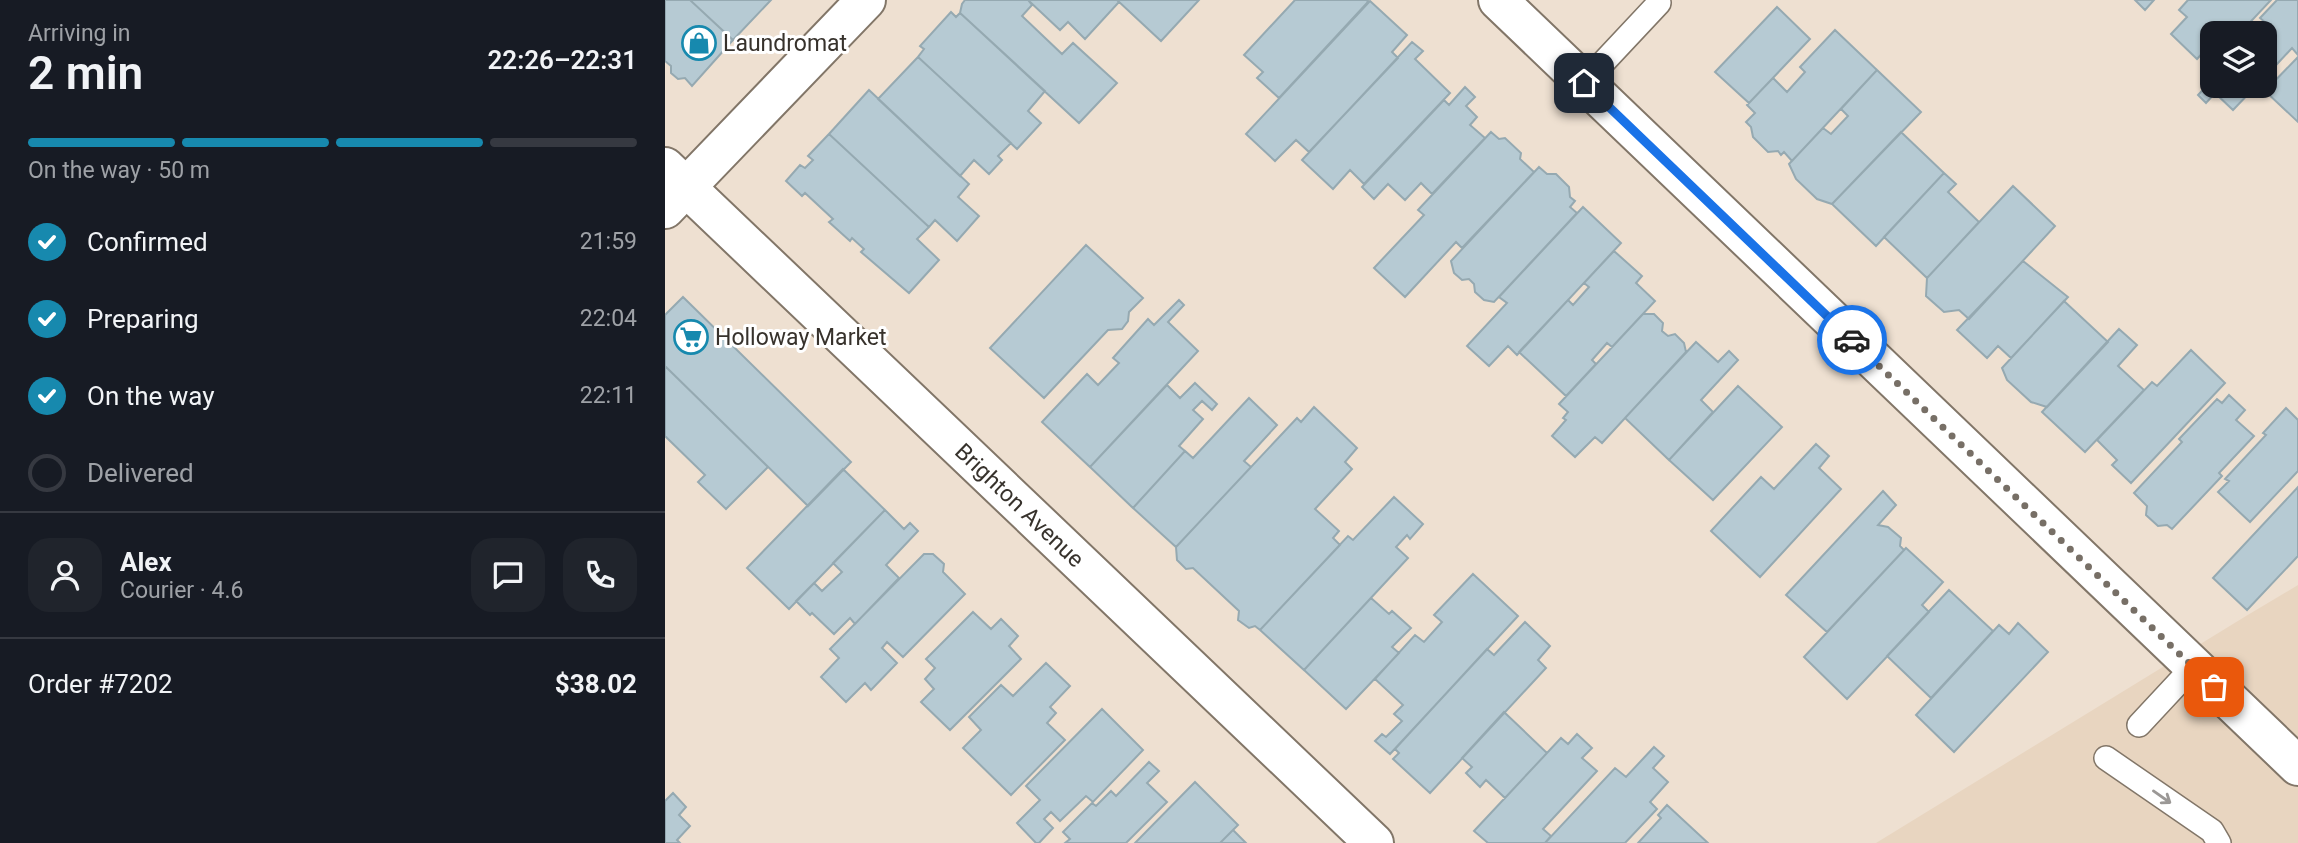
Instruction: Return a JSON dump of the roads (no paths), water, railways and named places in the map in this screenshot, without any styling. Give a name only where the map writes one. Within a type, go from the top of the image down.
[{"type":"street","points":[[672,187],[866,0]]},
{"type":"street","points":[[1498,0],[2298,766]]},
{"type":"street","name":"Brighton Avenue","points":[[672,187],[1374,843]]},
{"type":"lane","points":[[1584,83],[1659,3]]},
{"type":"lane","points":[[2139,725],[2193,667]]},
{"type":"lane","points":[[2106,758],[2212,831],[2219,843]]},
{"type":"place","name":"Laundromat","points":[[699,43]]},
{"type":"place","name":"Holloway Market","points":[[691,337]]}]
